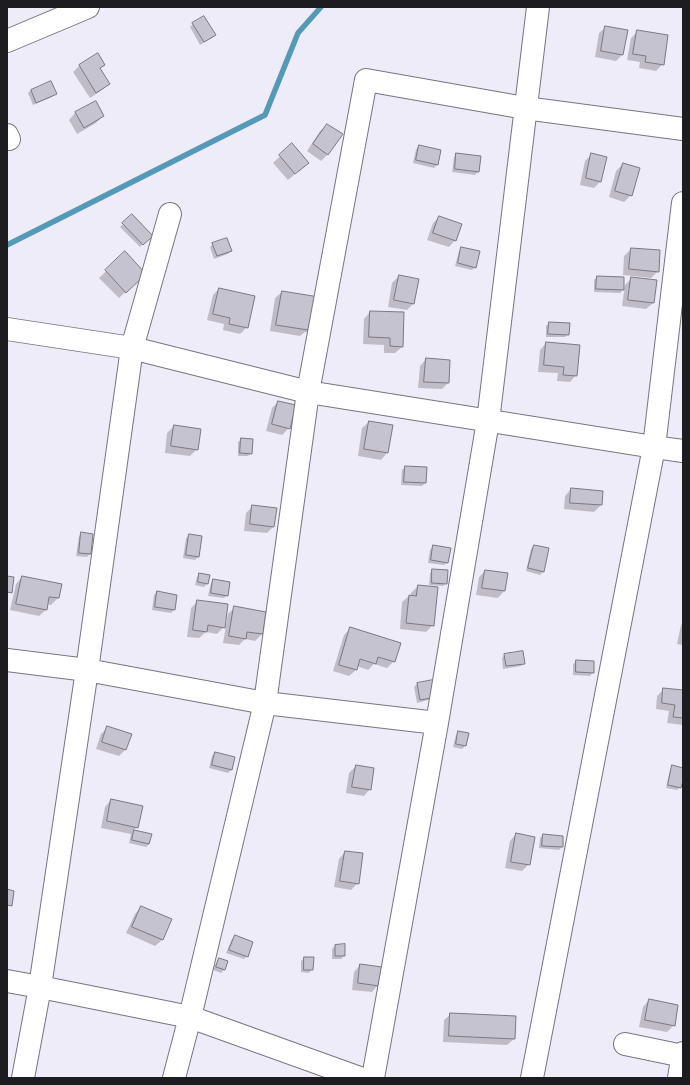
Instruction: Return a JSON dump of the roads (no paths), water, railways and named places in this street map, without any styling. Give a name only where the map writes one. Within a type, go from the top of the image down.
[{"type":"street","points":[[7,41],[88,7]]},
{"type":"street","points":[[373,1078],[437,723],[488,421],[538,7]]},
{"type":"street","points":[[174,1078],[265,703],[308,392],[366,80],[525,108],[683,128]]},
{"type":"street","points":[[532,1078],[654,447],[683,203]]},
{"type":"street","points":[[23,1078],[40,987],[87,670],[132,348],[170,214]]},
{"type":"street","points":[[7,329],[132,348],[308,392],[683,451]]},
{"type":"street","points":[[7,660],[87,670],[265,703],[437,723]]},
{"type":"street","points":[[7,981],[190,1017],[360,1078]]},
{"type":"street","points":[[625,1044],[683,1055],[679,1078]]},
{"type":"waterway","points":[[7,245],[265,115],[298,33],[321,7]]}]
